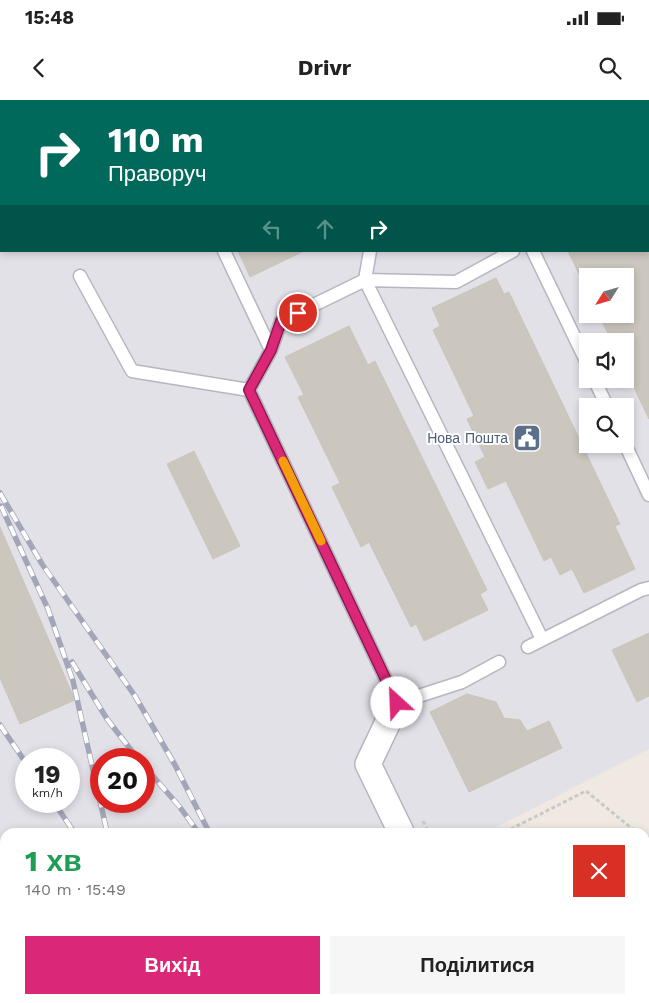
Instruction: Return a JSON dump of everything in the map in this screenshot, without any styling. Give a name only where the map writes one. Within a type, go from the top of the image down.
[{"type":"street","points":[[397,703],[368,764],[399,828]]},
{"type":"lane","points":[[224,252],[271,350]]},
{"type":"lane","points":[[370,252],[365,280],[542,639]]},
{"type":"lane","points":[[249,390],[271,350],[281,321],[365,280],[456,282],[511,252]]},
{"type":"lane","points":[[533,252],[579,346]]},
{"type":"lane","points":[[80,276],[132,371],[249,390]]},
{"type":"lane","points":[[249,390],[397,703],[462,682],[499,662]]},
{"type":"lane","points":[[629,453],[649,495]]},
{"type":"lane","points":[[528,646],[641,590],[649,588]]},
{"type":"path","points":[[513,828],[586,791],[631,828]]},
{"type":"shaded area","points":[[0,252],[649,252],[649,749],[495,828],[0,828]]},
{"type":"building","points":[[238,252],[302,252],[250,277]]},
{"type":"building","points":[[568,252],[649,252],[649,419],[634,388],[634,333],[608,333],[603,323],[634,323],[634,268],[579,268],[579,274]]},
{"type":"building","name":"Нова Пошта","points":[[496,278],[504,294],[509,292],[579,438],[579,453],[586,453],[620,524],[615,526],[635,569],[584,593],[572,569],[560,575],[551,557],[544,561],[506,481],[488,489],[475,462],[485,457],[467,419],[474,416],[433,330],[440,326],[432,308]]},
{"type":"building","points":[[349,326],[368,365],[375,361],[487,590],[480,594],[488,610],[424,641],[416,624],[411,627],[369,542],[361,547],[332,487],[340,483],[298,397],[304,395],[285,357]]},
{"type":"building","points":[[194,451],[240,546],[213,559],[167,464]]},
{"type":"building","points":[[0,527],[75,700],[20,724],[0,678]]},
{"type":"building","points":[[649,633],[649,696],[637,702],[612,650]]},
{"type":"building","points":[[467,694],[496,702],[504,718],[520,720],[527,731],[549,721],[562,748],[469,792],[430,712]]},
{"type":"railway","points":[[0,493],[42,564],[135,696],[175,765],[207,828]]},
{"type":"railway","points":[[1,506],[48,609],[73,681],[106,828]]},
{"type":"railway","points":[[72,662],[107,719],[129,748]]},
{"type":"railway","points":[[0,725],[16,748]]},
{"type":"railway","points":[[155,779],[195,828]]},
{"type":"railway","points":[[61,813],[71,828]]},
{"type":"slow traffic","points":[[283,461],[321,541]]},
{"type":"place","name":"Нова Пошта","points":[[527,438]]},
{"type":"route","points":[[298,313],[281,321],[271,350],[249,390],[397,703]]}]
